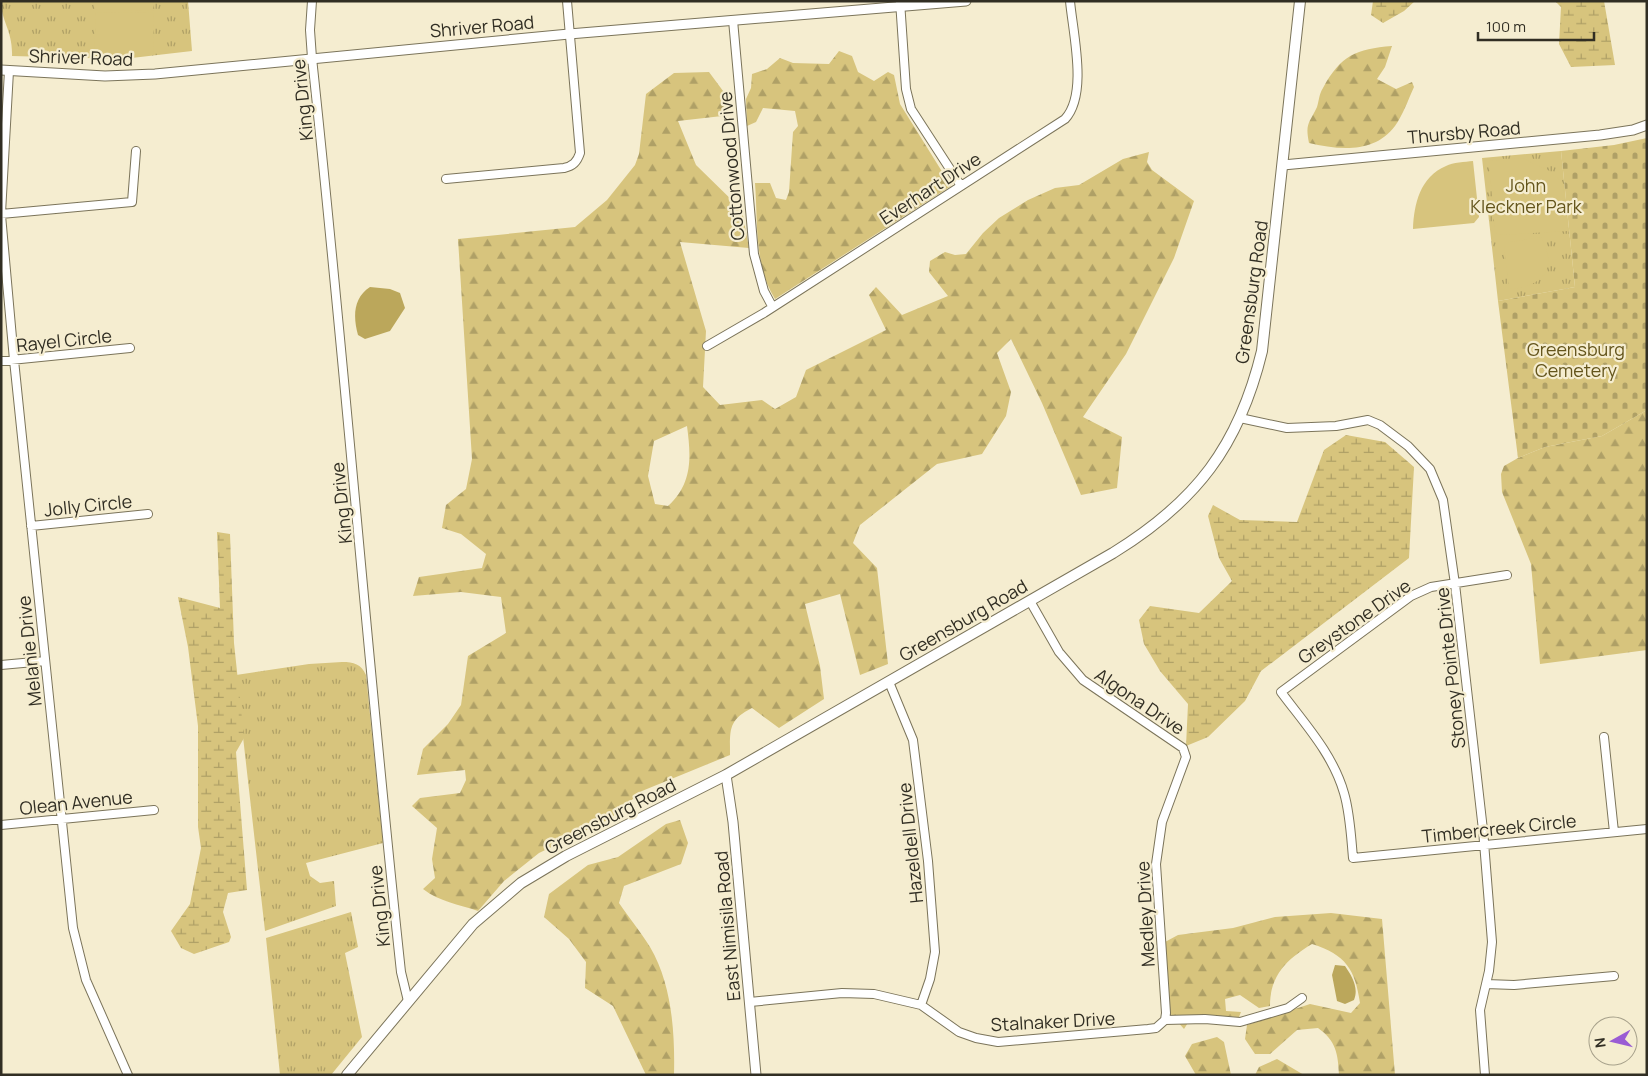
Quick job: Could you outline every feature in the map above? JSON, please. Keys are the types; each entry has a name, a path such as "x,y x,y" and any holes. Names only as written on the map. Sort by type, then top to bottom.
{"main road":[{"name":"Greensburg Road","path":"347,1075 473,924 521,883 566,856 726,776 1136,539 1170,512 1209,471 1225,447 1240,418 1255,380 1262,352 1300,1"}],"street":[{"name":"King Drive","path":"312,1 310,30 312,58 335,277 395,914 402,979 408,1001"},
{"path":"446,179 564,168 574,164 580,153 567,1"},
{"name":"Shriver Road","path":"5,71 132,75 900,4 966,1"},
{"name":"Everhart Drive","path":"707,346 1037,139 1071,113 1078,90 1070,1"},
{"path":"900,4 906,89 911,109 916,120 961,186"},
{"name":"Cottonwood Drive","path":"733,20 754,254 764,291 772,306"},
{"name":"Melanie Drive","path":"5,71 1,214 61,819 78,949 90,988 128,1075"},
{"name":"Thursby Road","path":"1283,165 1600,135 1633,130 1647,125"},
{"path":"1,214 132,202 136,150"},
{"name":"Rayel Circle","path":"1,361 130,348"},
{"name":"Stoney Pointe Drive","path":"1240,418 1287,428 1336,426 1368,420 1380,425 1394,435 1430,469 1443,500 1456,584 1492,942 1480,1010 1485,1075"},
{"name":"Jolly Circle","path":"32,526 148,514"},
{"name":"Greystone Drive","path":"1353,858 1344,793 1337,772 1326,752 1281,692 1411,596 1431,587 1507,575"},
{"name":"Algona Drive","path":"1030,601 1065,661 1082,680 1172,739 1184,750"},
{"path":"1,665 45,661"},
{"name":"Hazeldell Drive","path":"889,682 913,740 928,861 935,946 930,979 921,1005"},
{"path":"1604,737 1614,832"},
{"name":"Medley Drive","path":"1164,1020 1166,1013 1156,864 1162,822 1184,764 1184,750"},
{"name":"East Nimisila Road","path":"726,776 733,822 756,1075"},
{"name":"Olean Avenue","path":"1,824 154,810"},
{"name":"Timbercreek Circle","path":"1353,858 1647,829"},
{"path":"1486,984 1514,985 1614,976"},
{"name":"Stalnaker Drive","path":"750,1002 858,993 882,995 921,1005 959,1032 976,1038 998,1042 1156,1028 1164,1020 1204,1019 1240,1022 1288,1008 1302,998"}],"green space":[{"path":"1,1 188,1 192,51 123,59 12,56 11,40 3,15"},
{"path":"95,1 154,1 153,11 95,9"},
{"path":"1373,1 1415,1 1404,11 1383,23 1371,15"},
{"path":"1555,1 1604,1 1615,65 1571,67 1559,44 1561,7"},
{"path":"96,12 154,13 153,55 94,55"},
{"path":"1392,46 1385,67 1377,79 1396,89 1412,82 1414,87 1395,126 1387,135 1366,146 1344,148 1309,143 1308,124 1317,107 1322,90 1336,68 1343,61 1359,52"},
{"path":"839,51 852,56 858,72 874,81 888,72 894,75 900,104 951,186 775,299 768,286 760,258 755,183 770,183 776,198 786,200 789,192 793,132 798,126 795,111 763,108 756,122 747,126 746,99 751,88 752,74 767,69 780,58 793,63 829,64"},
{"path":"709,72 729,99 731,115 678,121 696,165 742,210 749,248 680,242 706,331 703,387 720,405 762,400 775,409 796,397 806,370 886,330 869,295 876,287 902,315 948,296 929,272 930,261 945,252 955,255 966,254 983,233 999,218 1028,200 1055,188 1079,185 1123,159 1149,152 1147,162 1152,170 1194,201 1174,258 1126,354 1083,417 1122,437 1117,488 1081,495 1042,403 1011,339 997,353 1011,392 1006,416 982,454 937,464 860,525 853,543 877,568 888,664 860,675 840,594 805,604 820,666 824,699 779,728 752,708 744,712 734,722 732,727 730,755 642,791 610,819 539,853 504,881 478,911 443,900 423,889 435,878 432,859 437,828 412,806 420,798 460,793 466,780 465,770 417,775 423,749 448,724 461,705 468,656 506,633 501,597 461,592 413,596 419,577 482,568 486,554 461,534 442,528 446,505 466,489 472,459 458,239 575,227 607,200 635,165 639,154 646,94 674,73","holes":["687,426 689,459 686,479 682,488 668,506 655,504 648,476 654,441"]},
{"name":"Greensburg Cemetery","path":"1647,138 1647,410 1602,436 1545,447 1518,458 1498,301 1575,287 1561,151 1614,145"},
{"name":"John Kleckner Park","path":"1561,151 1575,287 1498,301 1482,158"},
{"path":"1522,158 1548,170 1563,183 1568,231 1499,235 1495,232 1489,161"},
{"path":"1473,161 1479,217 1474,223 1413,229 1417,201 1424,184 1430,177 1449,165"},
{"path":"1541,237 1548,259 1544,275 1530,285 1509,289 1504,247 1510,242"},
{"path":"1647,410 1647,650 1540,664 1531,564 1502,492 1501,474 1504,466 1545,447 1602,436"},
{"path":"1346,435 1385,442 1414,467 1409,558 1261,671 1245,701 1208,737 1186,746 1188,704 1160,671 1144,644 1139,620 1150,606 1199,613 1232,581 1219,558 1208,516 1213,505 1240,520 1297,522 1324,450"},
{"path":"217,532 230,534 234,643 244,738 236,752 247,890 228,893 223,912 231,937 229,942 194,954 181,948 171,931 190,904 201,848 198,827 198,726 188,647 178,597 220,608"},
{"path":"342,662 357,664 366,675 383,843 306,863 310,876 320,883 334,881 336,906 265,931 236,675 309,664"},
{"path":"680,820 688,843 681,864 624,886 619,903 650,947 657,961 668,993 671,1009 674,1075 646,1075 613,1006 585,988 586,962 569,939 544,917 549,894 588,865 618,857 666,824"},
{"path":"351,912 358,947 345,953 362,1037 331,1075 280,1075 266,938"},
{"path":"1331,913 1382,919 1395,1075 1339,1075 1335,1048 1329,1038 1318,1028 1297,1030 1270,1054 1255,1054 1245,1039 1247,1025 1310,1004 1351,1013 1360,1003 1352,972 1347,965 1333,953 1312,944 1295,956 1282,969 1273,985 1270,1006 1259,1008 1240,995 1225,999 1226,1011 1241,1012 1239,1017 1199,1015 1191,1018 1184,1029 1169,1012 1165,942 1178,935 1233,928 1275,917"},
{"path":"1217,1037 1224,1042 1231,1075 1196,1075 1185,1056 1192,1044"},
{"path":"1277,1059 1304,1075 1255,1075 1259,1067"}],"shaded area":[{"path":"370,287 390,289 400,293 405,308 390,331 365,339 358,335 355,315 357,302 364,291"},
{"path":"1335,965 1345,966 1355,987 1354,1000 1345,1004 1337,1001 1332,975"}]}
